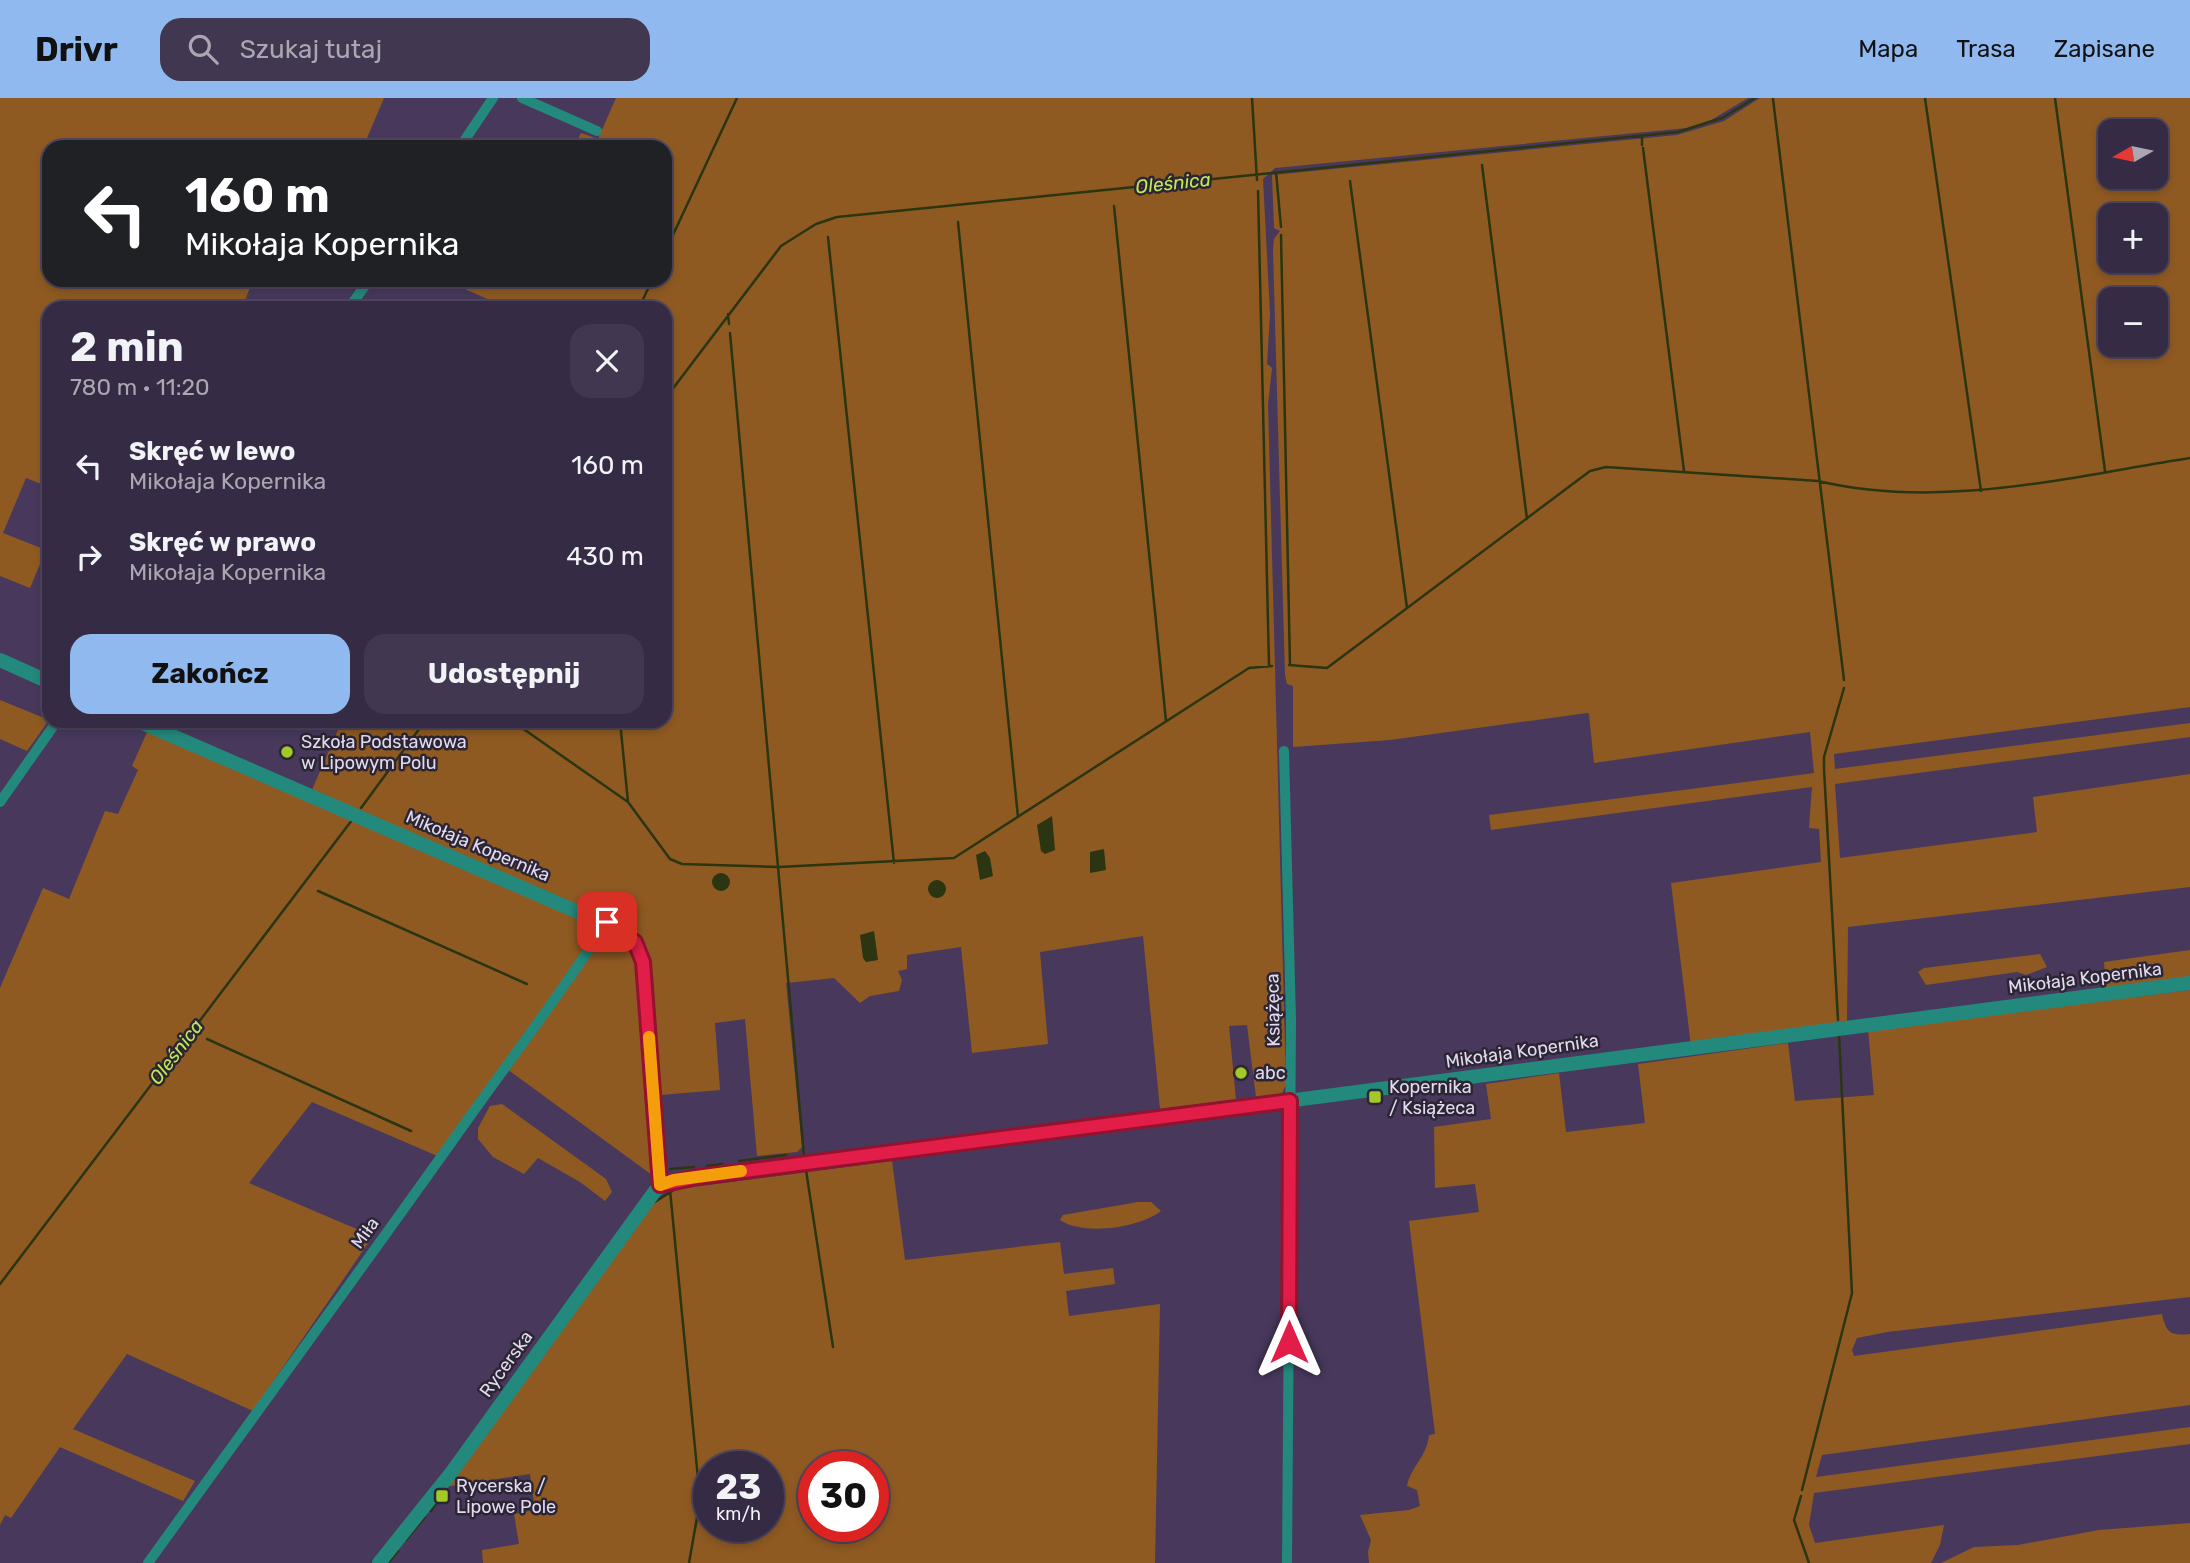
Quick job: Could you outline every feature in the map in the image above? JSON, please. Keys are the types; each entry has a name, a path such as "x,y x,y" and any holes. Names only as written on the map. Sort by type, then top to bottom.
{"street":[{"path":"465,140 493,98"},
{"path":"522,98 597,131"},
{"path":"0,660 42,678"},
{"path":"0,802 52,728"},
{"name":"Mikołaja Kopernika","path":"154,728 607,922 635,942 643,962 660,1185 686,1179 2190,984"},
{"name":"Książęca","path":"1284,751 1291,1020 1287,1563"},
{"name":"Miła","path":"148,1563 539,1025 607,922"},
{"name":"Rycerska","path":"379,1563 467,1451 660,1185"}],"shaded area":[{"path":"0,98 384,98 367,138 371,140 42,140 42,287 250,287 245,301 42,301 42,484 26,478 3,533 42,548 42,560 30,588 0,576"},
{"path":"616,98 1748,98 1711,120 1687,128 1275,168 1263,179 1270,314 1267,364 1272,368 1268,404 1286,1085 1281,1095 1256,1097 1247,1025 1229,1026 1236,1100 1160,1109 1143,936 1040,952 1048,1044 972,1053 961,947 907,955 907,969 898,971 902,980 899,991 870,996 860,1003 834,978 786,983 802,1147 797,1152 757,1156 745,1019 715,1023 720,1090 649,1096 652,1175 507,1069 442,1158 312,1102 249,1183 373,1236 253,1411 127,1354 73,1429 195,1481 183,1501 60,1447 11,1518 5,1515 0,1525 0,988 43,888 69,899 105,811 118,814 138,770 132,766 148,730 308,799 339,728 672,728 672,301 492,301 465,289 672,287 672,140 578,140 581,133 598,139"},
{"path":"1760,98 2190,98 2190,707 1834,754 1835,769 2190,723 2190,737 1835,784 1840,858 2037,832 2033,797 2190,774 2190,887 1848,927 1847,1021 1691,1046 1671,883 1821,862 1819,829 1809,828 1812,787 1491,830 1489,815 1814,773 1810,732 1594,763 1587,713 1390,740 1293,747 1293,686 1287,684 1285,675 1273,250 1274,239 1280,231 1274,228 1272,175 1677,135 1724,121"},
{"path":"0,700 42,717 43,728 27,751 0,739"},
{"path":"1052,816 1055,850 1045,854 1041,851 1037,825"},
{"path":"1104,849 1106,870 1090,873 1090,852"},
{"path":"985,851 990,858 993,876 980,880 976,855"},
{"path":"717,873 725,873 730,882 728,889 717,891 712,886 712,878"},
{"path":"933,880 941,880 946,889 944,896 933,898 928,893 928,885"},
{"path":"874,931 878,960 866,962 860,935"},
{"path":"2190,950 2190,978 2106,989 2104,962"},
{"path":"2040,954 2047,967 2026,975 2017,972 1926,985 1918,972 1924,968"},
{"path":"2190,990 2190,1297 1887,1332 1857,1338 1852,1350 1854,1356 2162,1314 2170,1332 2190,1334 2190,1405 1822,1455 1816,1477 2190,1427 2190,1444 1814,1493 1809,1525 1815,1543 1944,1525 1940,1545 1931,1563 1369,1563 1371,1540 1360,1515 1409,1510 1420,1506 1417,1490 1407,1486 1428,1443 1429,1435 1435,1434 1409,1221 1479,1212 1475,1184 1435,1188 1434,1127 1491,1119 1486,1084 1559,1073 1566,1132 1645,1123 1638,1064 1788,1043 1795,1101 1874,1095 1868,1030"},
{"path":"502,1104 606,1179 612,1192 605,1201 580,1182 538,1158 524,1174 493,1157 478,1139 478,1128 490,1106"},
{"path":"892,1161 905,1260 1060,1242 1064,1274 1113,1268 1115,1284 1066,1291 1069,1316 1160,1304 1155,1563 483,1563 482,1550 519,1544 514,1514 535,1510 530,1474 445,1487 648,1207 678,1189"},
{"path":"1151,1202 1161,1211 1139,1222 1111,1228 1083,1228 1060,1220 1063,1215"},
{"path":"2190,1523 2190,1563 1941,1563 1974,1547 2018,1545 2099,1530"}],"waterway":[{"path":"672,237 737,98"},
{"path":"1252,98 1257,180"},
{"name":"Oleśnica","path":"672,390 781,246 816,224 837,217 1678,132 1722,118 1755,98"},
{"path":"1925,98 1981,491"},
{"path":"2055,98 2105,471"},
{"path":"1773,99 1844,680"},
{"path":"1642,136 1642,145"},
{"path":"1643,148 1684,471"},
{"path":"1482,165 1527,519"},
{"path":"1276,172 1281,227"},
{"path":"1350,181 1407,608"},
{"path":"1258,191 1269,666"},
{"path":"1114,206 1166,721"},
{"path":"958,222 1018,817"},
{"path":"1281,235 1290,665"},
{"path":"828,237 894,863"},
{"path":"642,301 649,287"},
{"name":"Oleśnica","path":"728,314 729,324"},
{"path":"730,333 804,1156"},
{"path":"1289,665 1327,668 1590,471 1606,467 1818,481 1864,489 1911,492 2004,488 2190,458"},
{"path":"522,728 628,802 670,859 682,864 779,867 954,858 1249,668 1272,666"},
{"path":"1838,1020 1824,757 1844,688"},
{"name":"Oleśnica","path":"361,808 420,728"},
{"path":"621,728 628,802"},
{"name":"Oleśnica","path":"0,1284 352,820"},
{"path":"318,891 527,984"},
{"path":"1802,1490 1852,1293 1839,1036"},
{"path":"207,1039 411,1131"},
{"path":"739,1161 786,1155"},
{"path":"707,1166 722,1164"},
{"path":"670,1169 694,1167"},
{"path":"803,1170 806,1170 833,1347"},
{"path":"655,1202 678,1187"},
{"path":"670,1190 699,1489 689,1563"},
{"path":"1801,1496 1794,1520 1809,1563"},
{"path":"431,1511 437,1502"},
{"path":"406,1540 425,1517"},
{"path":"388,1563 398,1551"}],"slow traffic":[{"path":"649,1037 660,1185 674,1180 741,1171"}],"place":[{"name":"Szkoła Podstawowa w Lipowym Polu","path":"287,752"},
{"name":"abc","path":"1241,1073"},
{"name":"Kopernika / Książeca","path":"1375,1097"},
{"name":"Rycerska / Lipowe Pole","path":"442,1496"}],"route":[{"path":"607,922 635,942 643,962 660,1185 674,1180 1290,1101 1289,1342"}]}
